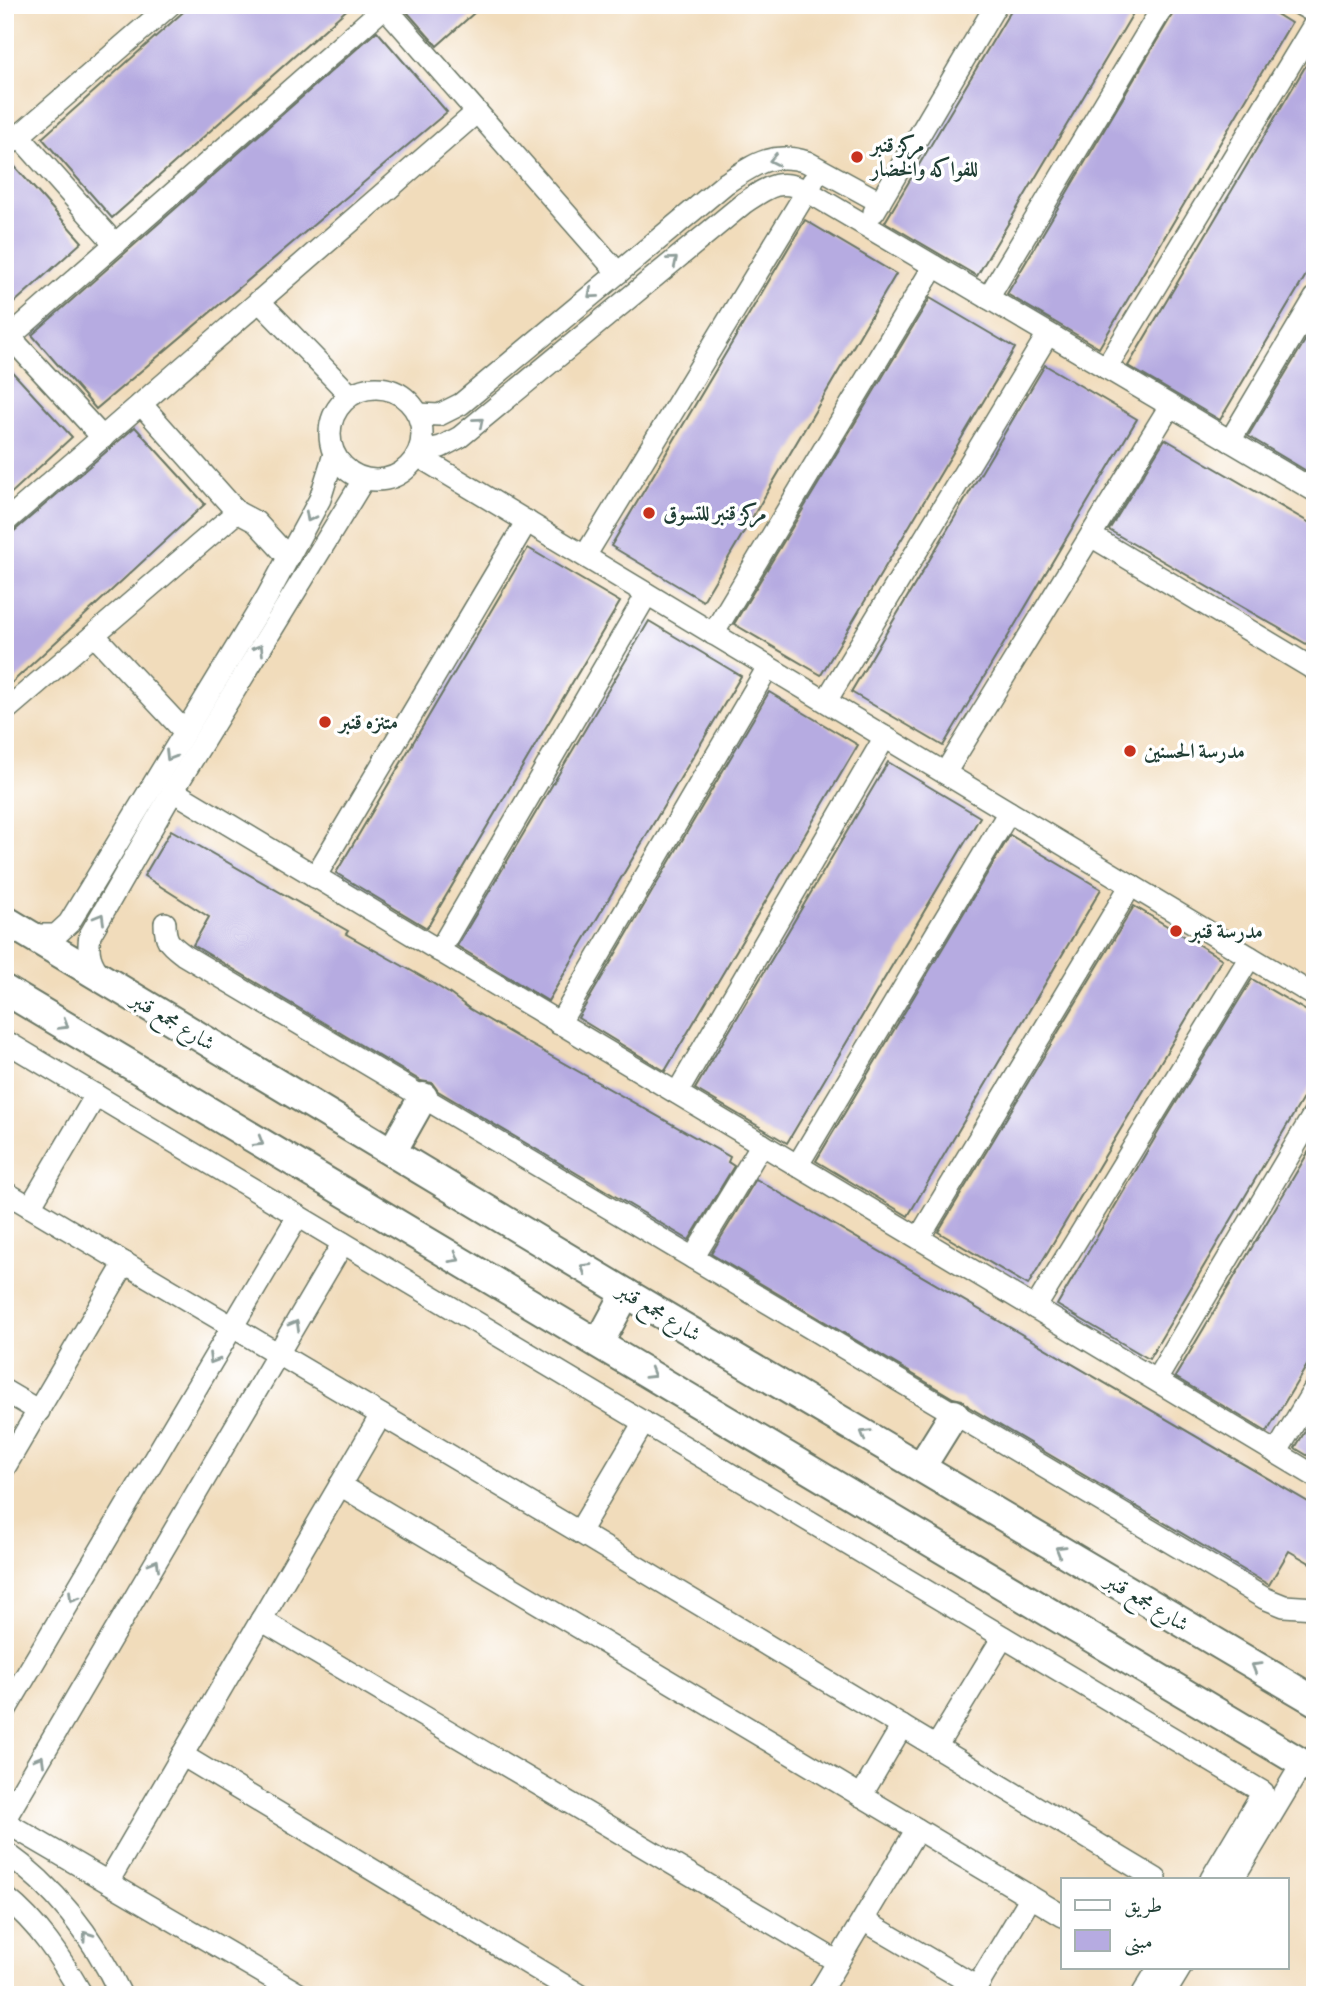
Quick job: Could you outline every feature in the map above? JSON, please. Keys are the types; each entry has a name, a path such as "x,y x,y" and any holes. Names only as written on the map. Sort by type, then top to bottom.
{"main road":[{"name":"شارع مجمع قنبر","path":"14,925 626,1293 1315,1702"},
{"path":"5,990 1309,1767"},
{"path":"392,1152 423,1097"},
{"path":"599,1343 626,1293"},
{"path":"920,1467 954,1414"}],"street":[{"path":"115,244 12,142 170,5"},
{"path":"865,225 996,5"},
{"path":"988,298 1164,5"},
{"path":"1301,5 1315,13"},
{"path":"103,438 7,339 386,6 618,273"},
{"path":"1106,368 1315,23"},
{"path":"5,522 477,112"},
{"path":"418,414 439,415 461,404 726,183 768,159 794,158 820,168 880,202"},
{"path":"585,556 820,168"},
{"path":"726,183 744,203"},
{"path":"418,454 441,447 460,437 744,203 773,185 784,183 807,191 1315,491"},
{"path":"713,634 934,266"},
{"path":"1230,441 1315,298"},
{"path":"259,301 350,395"},
{"path":"826,701 1048,334"},
{"path":"375,387 401,394 411,403 423,426 423,440 418,454 401,474 389,479 364,479 352,473 334,454 330,441 330,428 340,404 362,389 375,387"},
{"path":"141,404 237,512 256,522 288,558"},
{"path":"945,773 1170,406"},
{"path":"102,978 87,951 90,936 173,792 234,671 267,597 320,499 334,454"},
{"path":"418,454 1250,957 1312,988"},
{"path":"14,925 39,934 56,936 69,923 184,731 234,671 364,479"},
{"path":"5,711 237,512"},
{"path":"316,877 527,521"},
{"path":"1091,536 1315,670"},
{"path":"439,951 647,594"},
{"path":"94,635 184,731"},
{"path":"559,1024 768,667"},
{"path":"677,1094 886,737"},
{"path":"173,792 1315,1476"},
{"path":"797,1166 1009,811"},
{"path":"919,1238 1131,885"},
{"path":"165,923 165,937 184,955 954,1414 1264,1598 1284,1606 1315,1608"},
{"path":"1035,1308 1250,957"},
{"path":"5,1041 1263,1792 1212,1878"},
{"path":"30,1207 96,1095"},
{"path":"1156,1380 1315,1112"},
{"path":"693,1258 762,1144"},
{"path":"5,1192 579,1532 1154,1878"},
{"path":"5,1711 298,1216"},
{"path":"301,1995 5,1820 343,1243"},
{"path":"5,1467 125,1263"},
{"path":"1276,1453 1315,1388"},
{"path":"5,1391 38,1411"},
{"path":"108,1882 381,1415"},
{"path":"579,1532 644,1422"},
{"path":"340,1485 1061,1915"},
{"path":"261,1620 838,1962"},
{"path":"936,1747 1003,1637"},
{"path":"862,1797 902,1726"},
{"path":"182,1755 580,1995"},
{"path":"1234,1878 1309,1767"},
{"path":"818,1995 917,1829"},
{"path":"5,1852 27,1867 61,1900 87,1935 121,1995"},
{"path":"5,1897 41,1933 65,1964 82,1995"},
{"path":"863,1920 975,1991 1031,1897"},
{"path":"1164,1995 1180,1968"},
{"path":"1142,1995 1154,1969"}],"building":[{"path":"191,5 352,5 112,218 42,138"},
{"path":"401,5 483,5 437,46"},
{"path":"1014,5 1138,5 977,276 885,222"},
{"path":"1178,5 1262,5 1291,23 1099,348 1007,294"},
{"path":"377,31 447,112 96,409 32,335"},
{"path":"1315,50 1315,260 1220,420 1128,366"},
{"path":"9,160 82,242 5,311 5,161"},
{"path":"805,220 896,274 703,601 611,546"},
{"path":"930,298 1015,348 821,675 734,624"},
{"path":"1315,324 1315,476 1248,436"},
{"path":"5,364 72,437 5,499"},
{"path":"1045,365 1137,419 943,746 851,692"},
{"path":"135,427 205,504 5,689 5,539"},
{"path":"1165,439 1315,526 1315,649 1109,530"},
{"path":"528,548 620,602 427,928 336,873"},
{"path":"649,621 741,676 548,1001 457,946"},
{"path":"769,692 858,745 665,1071 578,1018"},
{"path":"888,762 980,817 787,1143 695,1089"},
{"path":"171,830 348,931 346,934 426,979 519,1038 730,1157 728,1162 734,1166 689,1240 438,1091 432,1083 421,1081 193,945 209,917 144,876"},
{"path":"1010,835 1101,889 908,1216 816,1161"},
{"path":"1134,906 1222,959 1028,1285 938,1232"},
{"path":"1252,979 1315,1016 1315,1078 1149,1359 1057,1305"},
{"path":"1315,1141 1315,1352 1267,1432 1175,1377"},
{"path":"756,1179 1315,1506 1315,1566 1289,1551 1269,1585 969,1407 962,1400 953,1398 711,1254"},
{"path":"1315,1415 1315,1460 1295,1448"}],"place":[{"name":"مركز قنبر للفواكه والخضار","path":"857,157"},
{"name":"مركز قنبر للتسوق","path":"649,513"},
{"name":"متنزه قنبر","path":"325,722"},
{"name":"مدرسة الحسنين","path":"1130,751"},
{"name":"مدرسة قنبر","path":"1176,931"}]}
